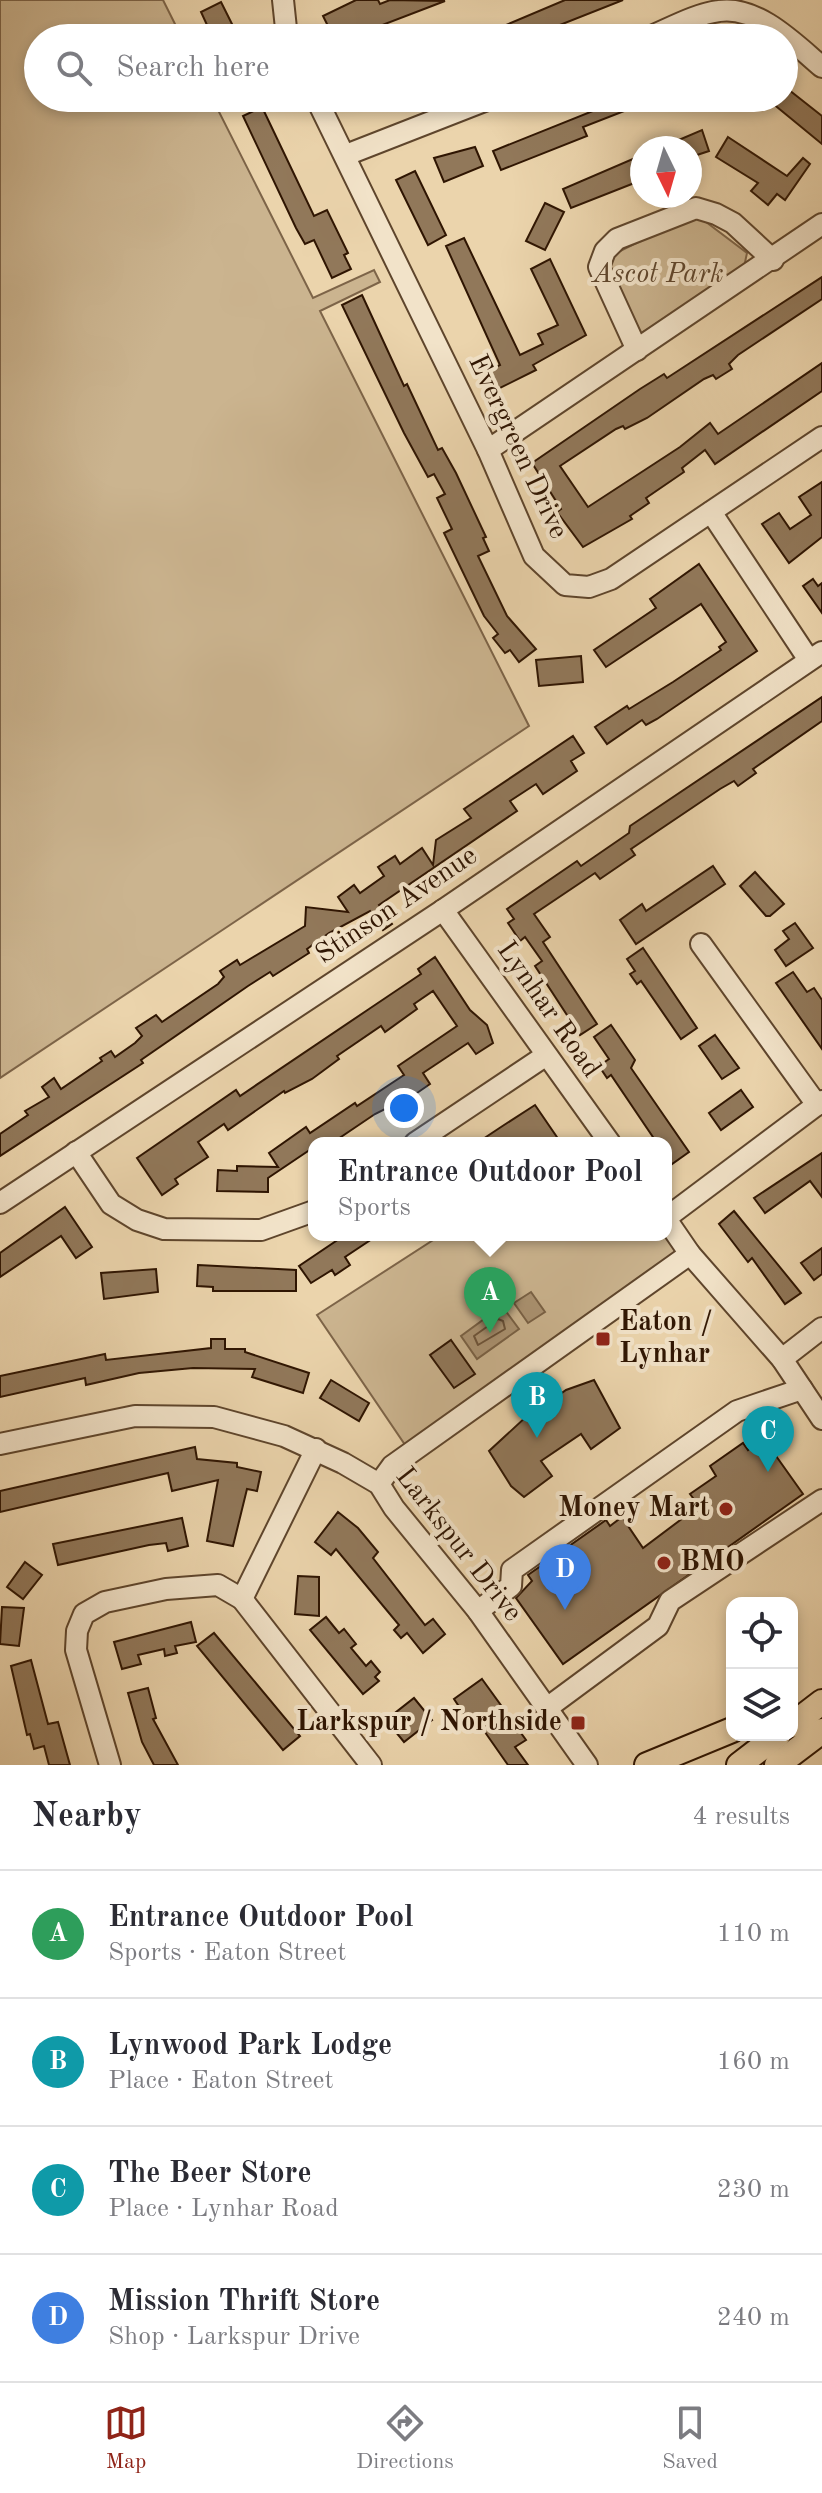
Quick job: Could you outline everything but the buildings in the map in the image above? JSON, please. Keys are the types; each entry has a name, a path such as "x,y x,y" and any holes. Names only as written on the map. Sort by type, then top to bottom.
{"main road":[{"path":"798,1704 822,1694"},
{"path":"798,1720 822,1702"},
{"path":"777,1765 822,1731"},
{"path":"647,1765 726,1732"},
{"path":"739,1765 770,1741"}],"street":[{"path":"283,0 286,24"},
{"path":"684,24 718,11 740,11 765,24"},
{"path":"798,46 822,67"},
{"name":"Evergreen Drive","path":"323,112 488,450 534,556 565,585 589,587 611,579 822,437"},
{"path":"346,155 456,112"},
{"path":"637,350 599,267 605,251 617,239 696,208 733,223 773,260"},
{"path":"488,450 822,224"},
{"path":"711,512 815,656"},
{"name":"Stinson Avenue","path":"0,1203 443,910 815,656"},
{"name":"Lynhar Road","path":"443,910 606,1137"},
{"path":"672,1214 820,1103 701,944"},
{"path":"424,1137 545,1056"},
{"path":"76,1152 111,1204 137,1220 164,1229 261,1230 308,1213"},
{"path":"672,1227 690,1254 782,1359 822,1419"},
{"path":"379,1484 392,1466 690,1254"},
{"path":"782,1359 822,1328"},
{"path":"478,1611 511,1586 512,1570 737,1411 802,1389"},
{"name":"Larkspur Drive","path":"0,1444 135,1416 214,1417 316,1449 379,1484 394,1508 478,1611 587,1765"},
{"path":"242,1599 316,1449"},
{"path":"547,1708 658,1626 670,1601 822,1500"},
{"path":"110,1765 76,1650 77,1631 84,1614 105,1602 166,1589 218,1585 242,1599 371,1765"}],"green space":[{"path":"0,0 163,0 175,24 24,24 24,112 219,112 313,298 374,270 380,282 320,311 529,726 0,1078"},
{"name":"Ascot Park","path":"687,218 702,219 747,253 744,267 640,334 609,271 614,254"},
{"path":"432,1241 671,1241 689,1263 414,1458 317,1315"}],"water":[{"path":"531,1292 545,1312 528,1323 514,1303"},
{"path":"502,1306 519,1329 477,1359 461,1336"}],"place":[{"name":"Entrance Outdoor Pool","path":"490,1333"},
{"name":"Eaton / Lynhar","path":"603,1339"},
{"name":"Lynwood Park Lodge","path":"537,1438"},
{"name":"The Beer Store","path":"768,1472"},
{"name":"Money Mart","path":"726,1509"},
{"name":"BMO","path":"664,1563"},
{"name":"Mission Thrift Store","path":"565,1610"},
{"name":"Larkspur / Northside","path":"578,1723"}]}
